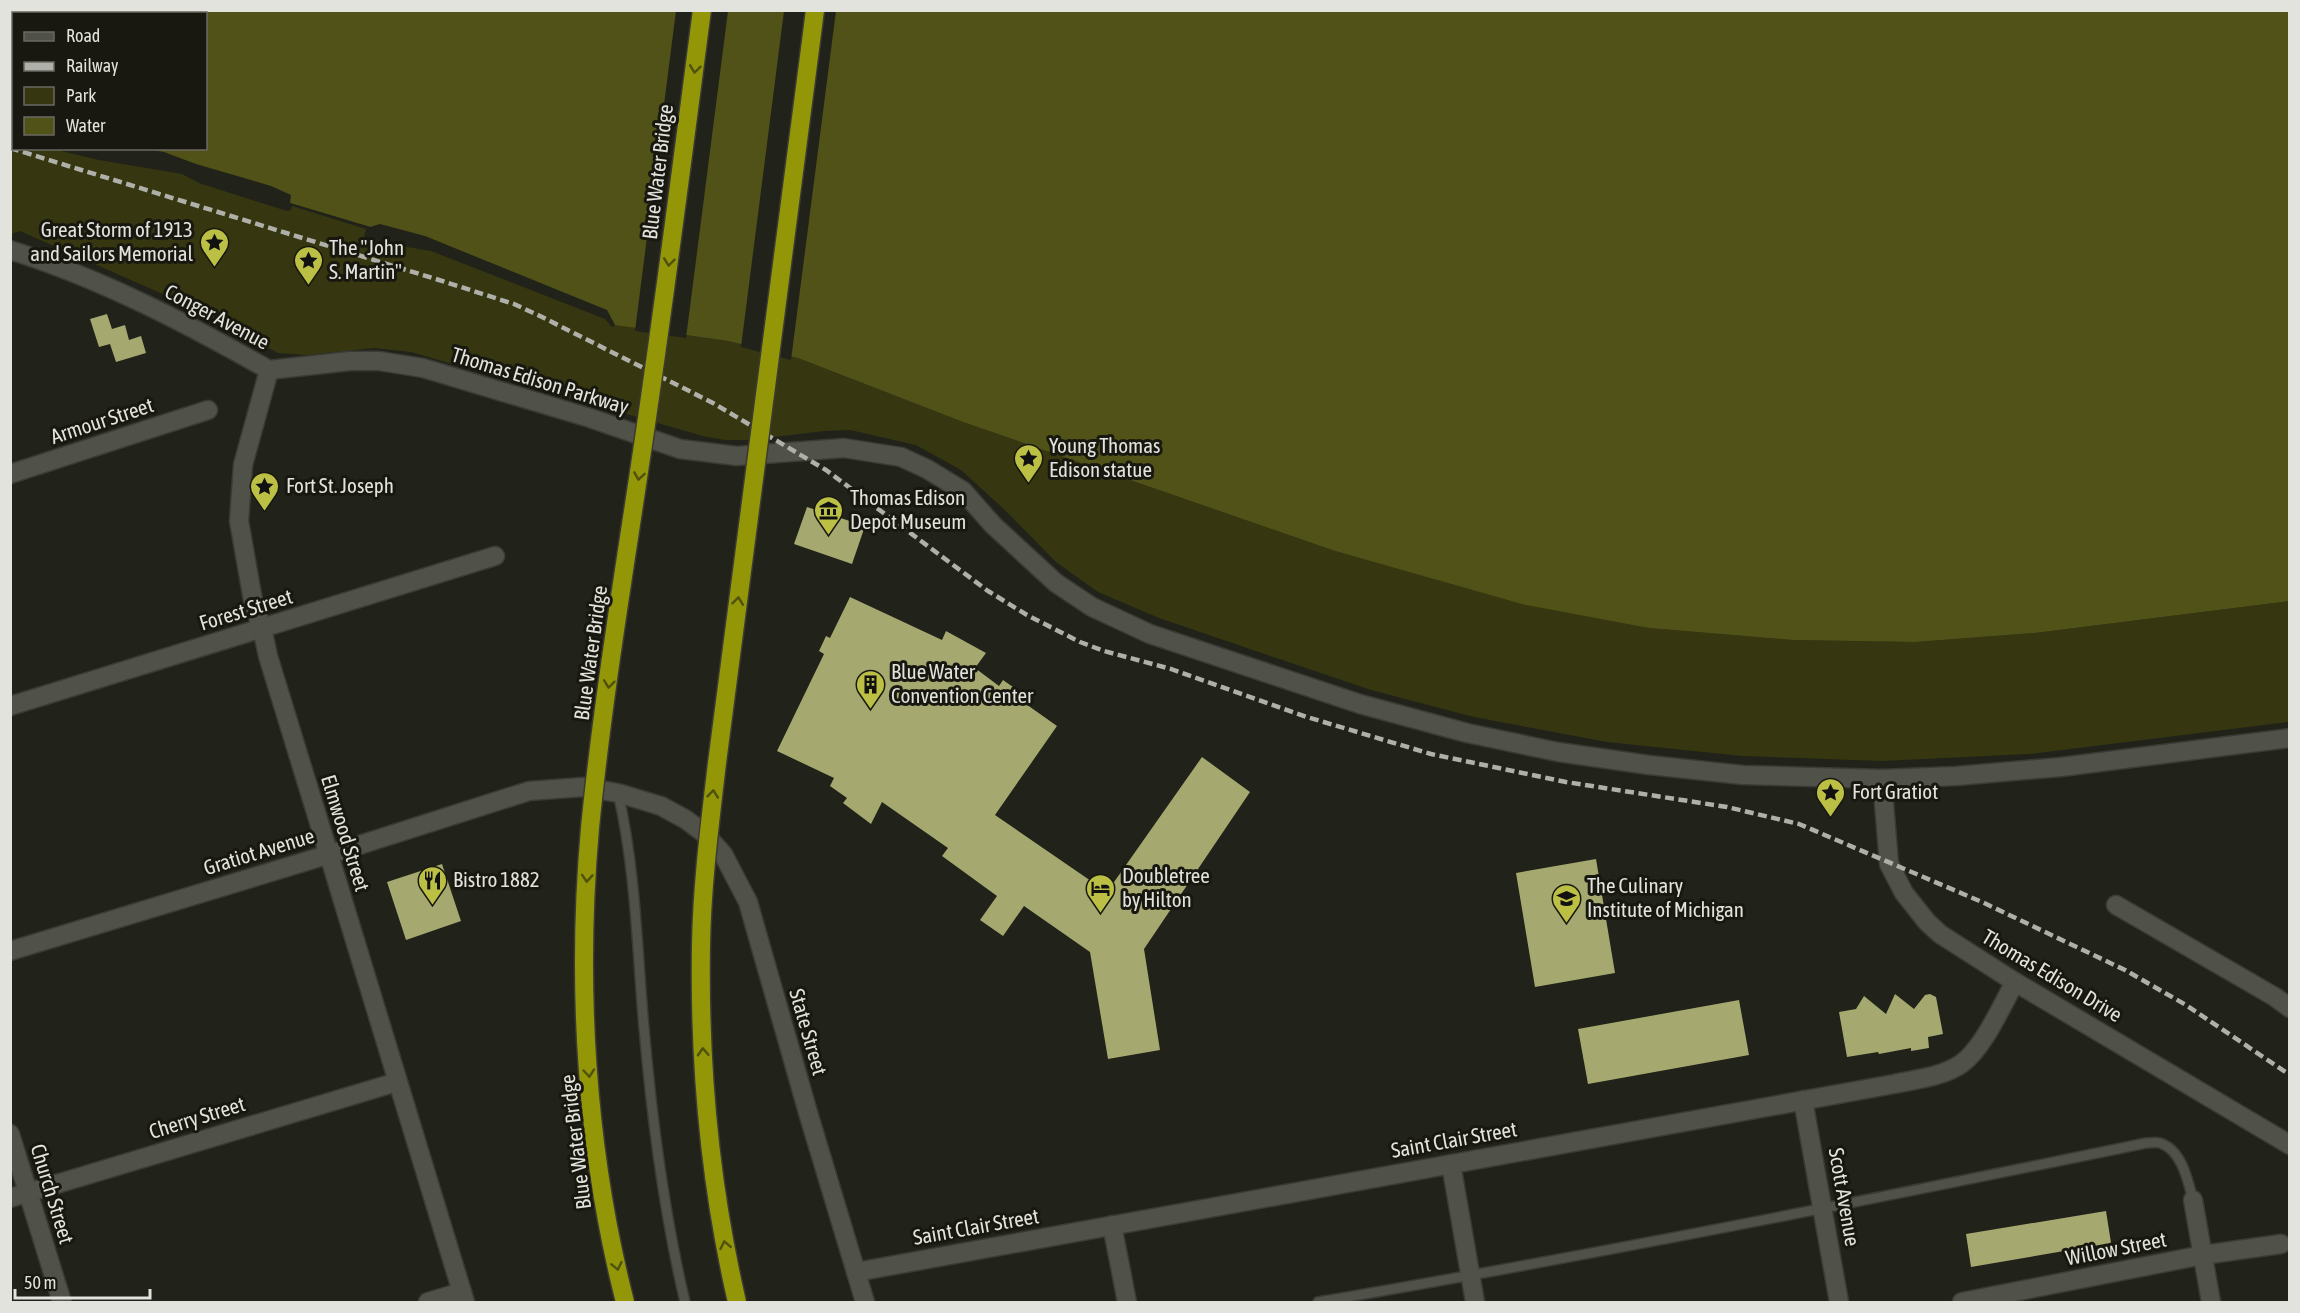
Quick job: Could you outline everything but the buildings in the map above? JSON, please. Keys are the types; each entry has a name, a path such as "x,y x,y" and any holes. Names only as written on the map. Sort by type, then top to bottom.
{"highway":[{"name":"Blue Water Bridge","path":"626,1302 611,1239 594,1126 586,1018 586,894 591,828 616,626 660,334 702,10"},
{"path":"737,1302 720,1221 711,1154 701,1010 701,942 707,849 717,763 815,10"}],"street":[{"name":"Conger Avenue","path":"10,250 112,288 198,330 268,370"},
{"name":"Thomas Edison Parkway","path":"268,370 313,367 350,361 423,368 590,418 680,449 737,456 844,448 902,458 927,469 963,491 1018,549 1056,583 1092,607 1150,634 1360,704 1467,733 1605,759 1743,775 1882,779 1956,776 2061,767 2289,738"},
{"name":"Elmwood Street","path":"268,370 243,465 239,521 254,606 463,1298"},
{"name":"Armour Street","path":"10,474 208,410"},
{"name":"Forest Street","path":"10,706 495,556"},
{"name":"Thomas Edison Drive","path":"1882,779 1889,864 1904,893 1927,922 1940,934 2015,982 2289,1145"},
{"name":"Gratiot Avenue","path":"10,951 329,855 529,791 583,787 661,806"},
{"name":"State Street","path":"661,806 704,833 723,854 748,902 808,1116 865,1302"},
{"path":"2116,905 2275,997 2289,1008"},
{"name":"Saint Clair Street","path":"856,1272 1926,1077 1947,1071 1963,1063 1981,1044 2015,982"},
{"name":"Cherry Street","path":"10,1198 397,1082"},
{"name":"Scott Avenue","path":"1803,1100 1839,1302"},
{"name":"Church Street","path":"10,1134 62,1302"},
{"path":"1451,1164 1475,1302"},
{"path":"2193,1200 2211,1302"},
{"path":"1112,1225 1127,1302"},
{"name":"Willow Street","path":"1962,1302 2203,1255 2281,1244"},
{"path":"428,1302 463,1298"}],"lane":[{"path":"618,794 627,834 633,879 644,1030 658,1147 676,1261 686,1302"},
{"path":"1318,1302 1824,1210 2146,1143 2160,1143 2180,1161 2193,1200"}],"green space":[{"path":"10,134 12,134 12,150 68,150 183,171 432,248 634,328 728,341 798,358 963,422 1332,550 1649,628 1792,640 1915,642 2035,633 2289,601 2289,722 2029,754 1882,761 1742,756 1607,742 1474,717 1371,690 1159,618 1098,592 1056,562 1006,511 961,470 916,445 850,430 725,440 703,436 411,352 374,348 306,355 278,353 201,311 20,231 11,234"}],"water":[{"path":"11,11 2289,11 2289,601 2035,633 1915,642 1792,640 1649,628 1522,604 1332,550 963,422 798,358 728,341 615,325 606,316 370,227 183,171 68,150 207,150 207,12 12,12 11,134"}],"pier":[{"path":"676,11 728,11 686,338 635,331"},
{"path":"784,11 836,11 791,360 741,347"},
{"path":"154,150 164,152 271,186 291,195 290,203 370,227 380,224 425,236 607,310 615,325 612,327 605,319 431,251 366,240 364,237 366,229 292,206 291,210 287,211 199,183 182,174 61,151"}],"railway":[{"path":"16,150 439,280 514,304 540,316 713,403 826,470 988,591 1027,615 1080,642 1104,651 1171,669 1307,717 1431,754 1566,782 1727,807 1799,824 1982,902 2125,970 2186,1005 2290,1075"}],"place":[{"name":"Great Storm of 1913 and Sailors Memorial","path":"214,268"},
{"name":"The \"John S. Martin\"","path":"308,286"},
{"name":"Young Thomas Edison statue","path":"1028,484"},
{"name":"Fort St. Joseph","path":"265,512"},
{"name":"Thomas Edison Depot Museum","path":"829,536"},
{"name":"Blue Water Convention Center","path":"870,710"},
{"name":"Fort Gratiot","path":"1831,818"},
{"name":"Bistro 1882","path":"432,906"},
{"name":"Doubletree by Hilton","path":"1101,914"},
{"name":"The Culinary Institute of Michigan","path":"1566,924"}]}
